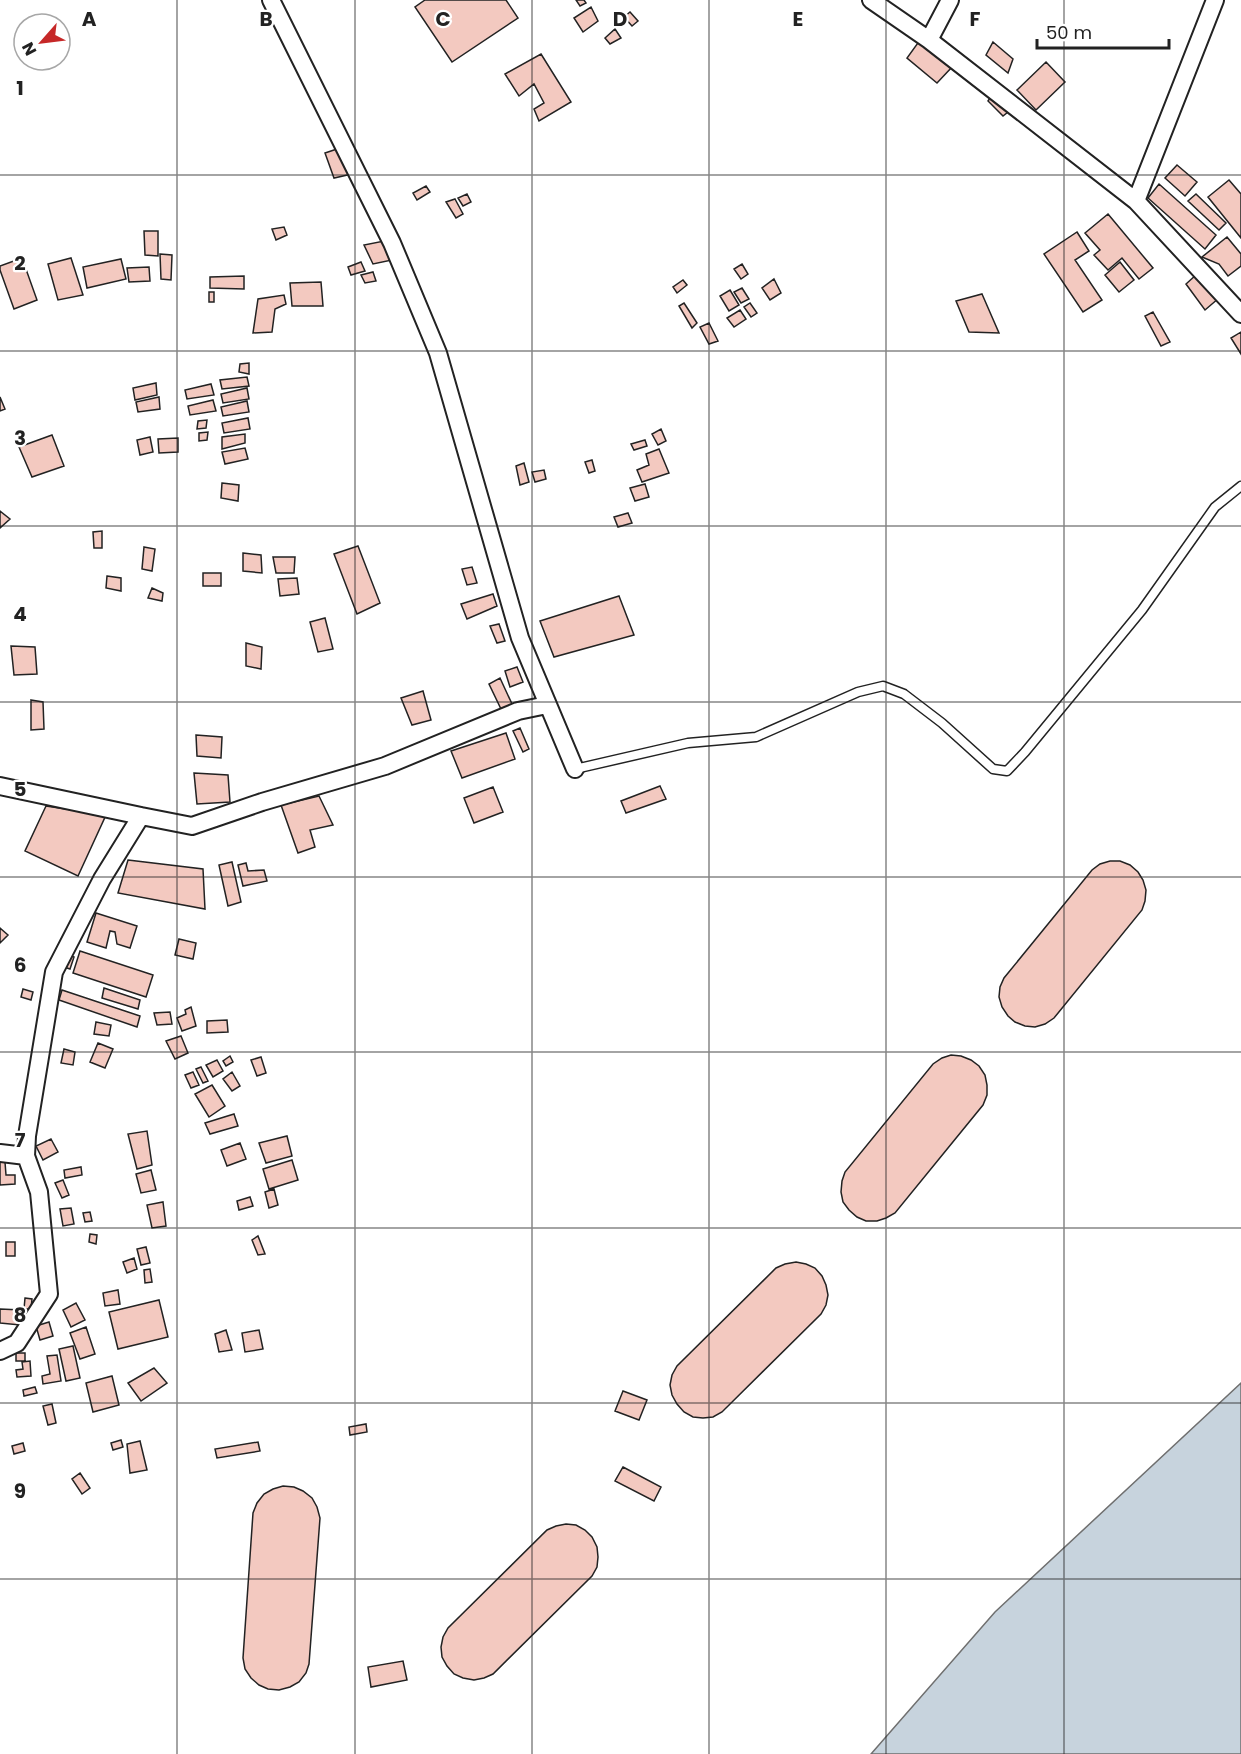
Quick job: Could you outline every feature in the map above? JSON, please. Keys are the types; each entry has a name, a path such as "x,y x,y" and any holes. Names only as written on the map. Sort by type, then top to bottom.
{"street":[{"path":"271,0 392,243 438,352 520,639 575,769"},
{"path":"871,0 929,40 1136,201 1241,314"},
{"path":"929,40 950,0"},
{"path":"1136,201 1215,0"},
{"path":"0,786 192,826 262,802 385,766 518,711 547,705"},
{"path":"0,1351 17,1343 49,1294 39,1192 26,1156 27,1136 54,972 102,879 141,816"},
{"path":"0,1153 26,1156"}],"lane":[{"path":"575,769 688,743 756,738 858,692 883,686 904,694 942,723 993,769 1007,771 1142,610 1215,507 1241,486"}],"shaded area":[{"path":"1241,1383 1241,1754 871,1754 995,1612"}],"building":[{"path":"425,0 506,0 518,18 452,62 415,7"},
{"path":"576,0 584,0 586,3 580,6"},
{"path":"591,7 598,21 583,32 574,18"},
{"path":"630,12 638,21 632,26 624,17"},
{"path":"615,29 621,38 610,44 605,38"},
{"path":"920,40 952,67 937,83 907,58"},
{"path":"993,42 1013,59 1008,73 986,55"},
{"path":"541,54 571,102 539,121 534,109 544,103 534,84 519,96 505,74"},
{"path":"1046,62 1065,82 1036,110 1017,90"},
{"path":"994,92 1013,108 1003,116 988,101"},
{"path":"340,148 352,174 334,178 325,153"},
{"path":"1177,165 1197,182 1185,196 1165,178"},
{"path":"1229,180 1241,194 1241,238 1208,197"},
{"path":"1159,184 1216,235 1205,249 1148,198"},
{"path":"426,186 430,192 417,200 413,193"},
{"path":"467,194 471,202 463,206 458,198"},
{"path":"1196,194 1226,223 1219,230 1188,201"},
{"path":"455,199 463,214 456,218 446,202"},
{"path":"1108,214 1153,268 1139,279 1122,258 1108,270 1094,255 1100,250 1085,233"},
{"path":"284,227 287,235 276,240 272,229"},
{"path":"144,231 158,231 158,256 145,255"},
{"path":"1077,232 1089,251 1075,260 1102,300 1083,312 1044,254"},
{"path":"1227,237 1241,254 1241,266 1228,276 1219,264 1202,257"},
{"path":"384,241 392,260 373,264 364,245"},
{"path":"160,254 172,255 171,280 161,279"},
{"path":"22,258 37,300 14,309 0,266"},
{"path":"71,258 83,295 58,300 48,264"},
{"path":"121,259 126,279 87,288 83,267"},
{"path":"361,262 365,271 351,275 348,267"},
{"path":"1120,262 1134,280 1119,292 1105,275"},
{"path":"742,264 748,274 741,279 734,269"},
{"path":"149,267 150,281 129,282 127,268"},
{"path":"373,272 376,281 365,283 361,275"},
{"path":"1197,274 1219,298 1205,310 1186,284"},
{"path":"244,276 244,289 210,288 210,277"},
{"path":"774,279 781,293 770,300 762,288"},
{"path":"683,280 687,285 677,293 673,287"},
{"path":"321,282 323,306 292,306 290,283"},
{"path":"742,288 749,299 741,303 734,292"},
{"path":"730,290 739,305 729,311 720,296"},
{"path":"209,292 214,292 214,302 209,302"},
{"path":"982,294 999,333 969,332 956,301"},
{"path":"284,295 286,304 275,309 272,332 253,333 258,299"},
{"path":"684,303 697,323 692,328 679,306"},
{"path":"750,303 757,313 751,317 744,307"},
{"path":"740,310 746,319 734,327 727,318"},
{"path":"1153,312 1170,342 1161,346 1145,316"},
{"path":"709,323 718,341 709,344 700,327"},
{"path":"1241,332 1241,354 1231,338"},
{"path":"249,363 249,374 239,372 240,364"},
{"path":"247,377 249,386 222,389 220,380"},
{"path":"156,383 157,395 135,400 133,388"},
{"path":"211,384 214,395 187,399 185,390"},
{"path":"247,388 249,399 223,403 221,394"},
{"path":"0,397 5,409 0,411"},
{"path":"159,397 160,409 138,412 136,402"},
{"path":"213,400 216,411 190,415 188,406"},
{"path":"247,401 249,412 223,416 221,407"},
{"path":"248,418 250,429 224,433 222,423"},
{"path":"207,420 206,428 197,429 198,421"},
{"path":"661,429 666,441 658,445 652,434"},
{"path":"208,432 207,440 199,441 199,433"},
{"path":"245,434 245,443 222,449 222,437"},
{"path":"52,435 64,466 32,477 19,447"},
{"path":"150,437 153,452 140,455 137,440"},
{"path":"178,438 178,452 159,453 158,439"},
{"path":"645,440 647,446 634,450 631,444"},
{"path":"245,448 248,459 225,464 222,452"},
{"path":"659,449 669,473 642,482 637,470 649,465 646,454"},
{"path":"592,460 595,471 589,473 585,462"},
{"path":"524,463 529,482 520,485 516,466"},
{"path":"544,470 546,479 535,482 532,472"},
{"path":"222,483 239,485 238,501 221,498"},
{"path":"645,484 649,497 635,501 630,488"},
{"path":"0,511 10,519 0,528"},
{"path":"628,513 632,523 618,527 614,517"},
{"path":"102,531 102,548 94,548 93,532"},
{"path":"358,546 380,603 357,614 334,554"},
{"path":"144,547 155,549 152,571 142,569"},
{"path":"243,553 261,555 262,573 243,571"},
{"path":"273,557 295,557 294,573 276,573"},
{"path":"472,567 477,583 467,585 462,569"},
{"path":"203,573 221,573 221,586 203,586"},
{"path":"107,576 121,578 121,591 106,588"},
{"path":"297,578 299,594 280,596 278,579"},
{"path":"152,588 163,593 162,601 148,598"},
{"path":"493,594 497,606 467,619 461,604"},
{"path":"619,596 634,635 554,657 540,621"},
{"path":"325,618 333,649 318,652 310,622"},
{"path":"499,624 505,641 497,643 490,626"},
{"path":"246,643 262,647 261,669 246,666"},
{"path":"11,646 35,647 37,674 14,675"},
{"path":"517,667 523,682 510,687 505,671"},
{"path":"500,678 512,704 501,709 489,684"},
{"path":"423,691 431,720 412,725 401,698"},
{"path":"31,700 43,702 44,729 31,730"},
{"path":"520,728 529,749 523,752 513,731"},
{"path":"506,733 515,759 462,778 451,751"},
{"path":"196,735 222,737 221,758 197,756"},
{"path":"194,773 228,775 230,802 197,804"},
{"path":"660,786 666,799 626,813 621,801"},
{"path":"493,787 503,812 474,823 464,798"},
{"path":"319,796 333,825 310,830 315,847 298,853 281,805"},
{"path":"46,806 106,815 78,876 25,851"},
{"path":"128,860 203,869 205,909 118,893"},
{"path":"1110,861 1120,861 1130,865 1138,872 1146,890 1142,910 1054,1018 1035,1027 1015,1022 1002,1007 999,997 1004,978 1092,870"},
{"path":"232,862 241,902 228,906 219,865"},
{"path":"246,863 248,871 264,870 267,881 243,886 238,865"},
{"path":"96,913 137,926 130,948 117,944 115,932 110,931 106,948 87,942"},
{"path":"0,928 8,935 0,943"},
{"path":"179,939 196,943 193,959 175,955"},
{"path":"80,951 153,975 146,997 73,973"},
{"path":"68,955 74,957 70,969 64,967"},
{"path":"104,988 140,1000 138,1009 102,998"},
{"path":"23,989 33,992 31,1000 21,997"},
{"path":"62,990 140,1016 137,1027 59,1000"},
{"path":"191,1007 196,1026 182,1031 177,1018 186,1014 185,1010"},
{"path":"170,1012 172,1024 157,1025 154,1013"},
{"path":"227,1020 228,1032 207,1033 207,1021"},
{"path":"96,1022 111,1025 109,1036 94,1034"},
{"path":"181,1036 188,1053 175,1059 166,1041"},
{"path":"98,1043 113,1049 105,1068 90,1062"},
{"path":"64,1049 75,1052 73,1065 61,1063"},
{"path":"951,1055 971,1060 985,1075 987,1095 983,1105 895,1213 877,1221 866,1221 857,1217 843,1202 841,1192 845,1172 933,1064"},
{"path":"230,1056 233,1062 226,1066 223,1061"},
{"path":"261,1057 266,1073 257,1076 251,1060"},
{"path":"217,1060 223,1071 213,1077 206,1065"},
{"path":"201,1067 208,1081 203,1083 196,1069"},
{"path":"193,1072 199,1085 191,1088 185,1075"},
{"path":"232,1072 240,1086 232,1091 223,1079"},
{"path":"212,1085 225,1106 209,1117 195,1094"},
{"path":"234,1114 238,1126 210,1134 205,1123"},
{"path":"147,1131 152,1165 137,1169 128,1134"},
{"path":"287,1136 292,1156 266,1163 259,1143"},
{"path":"51,1139 58,1152 43,1160 36,1146"},
{"path":"240,1143 246,1159 227,1166 221,1150"},
{"path":"292,1160 298,1180 269,1189 263,1169"},
{"path":"0,1162 5,1162 6,1175 15,1175 15,1184 0,1185"},
{"path":"81,1167 82,1175 65,1178 64,1170"},
{"path":"151,1170 156,1190 141,1193 136,1174"},
{"path":"63,1180 69,1195 62,1198 55,1183"},
{"path":"274,1189 278,1205 269,1208 265,1192"},
{"path":"250,1197 253,1206 239,1210 237,1201"},
{"path":"163,1202 166,1226 152,1228 147,1205"},
{"path":"71,1208 74,1224 63,1226 60,1209"},
{"path":"90,1212 92,1221 85,1222 83,1213"},
{"path":"90,1234 97,1235 96,1244 89,1242"},
{"path":"258,1236 265,1254 258,1255 252,1240"},
{"path":"6,1242 15,1242 15,1256 6,1256"},
{"path":"146,1247 150,1263 141,1265 137,1249"},
{"path":"134,1258 137,1269 127,1273 123,1262"},
{"path":"796,1262 815,1268 822,1276 828,1295 821,1314 722,1412 713,1417 703,1418 693,1417 684,1412 672,1395 670,1385 677,1366 776,1268"},
{"path":"150,1269 152,1282 145,1283 144,1270"},
{"path":"118,1290 120,1304 105,1306 103,1293"},
{"path":"25,1298 32,1299 31,1309 24,1309"},
{"path":"159,1300 168,1337 118,1349 109,1312"},
{"path":"76,1303 85,1320 71,1327 63,1310"},
{"path":"0,1309 21,1310 20,1325 0,1323"},
{"path":"49,1322 53,1336 40,1340 36,1326"},
{"path":"86,1327 95,1354 80,1359 70,1333"},
{"path":"226,1330 232,1350 219,1352 215,1334"},
{"path":"259,1330 263,1349 245,1352 242,1333"},
{"path":"73,1346 80,1378 66,1381 59,1349"},
{"path":"16,1353 25,1353 25,1361 16,1361"},
{"path":"57,1355 61,1381 43,1384 42,1376 50,1374 47,1356"},
{"path":"30,1361 31,1376 17,1377 16,1370 23,1369 22,1362"},
{"path":"154,1368 167,1383 141,1401 128,1383"},
{"path":"112,1376 119,1405 93,1412 86,1383"},
{"path":"35,1387 37,1393 24,1396 23,1390"},
{"path":"623,1391 647,1400 639,1420 615,1411"},
{"path":"52,1404 56,1423 48,1425 43,1406"},
{"path":"366,1424 367,1432 350,1435 349,1427"},
{"path":"121,1440 123,1447 113,1450 111,1443"},
{"path":"140,1441 147,1470 130,1473 127,1444"},
{"path":"258,1442 260,1451 217,1458 215,1449"},
{"path":"23,1443 25,1451 14,1454 12,1446"},
{"path":"623,1467 661,1487 654,1501 615,1481"},
{"path":"80,1473 90,1488 82,1494 72,1479"},
{"path":"283,1486 294,1487 312,1498 320,1518 309,1664 299,1682 279,1690 268,1689 251,1678 245,1669 243,1658 253,1513 264,1494"},
{"path":"566,1524 576,1525 585,1530 597,1547 597,1567 592,1576 493,1674 474,1680 454,1674 442,1657 443,1637 448,1628 547,1530"},
{"path":"403,1661 407,1680 371,1687 368,1667"}]}
